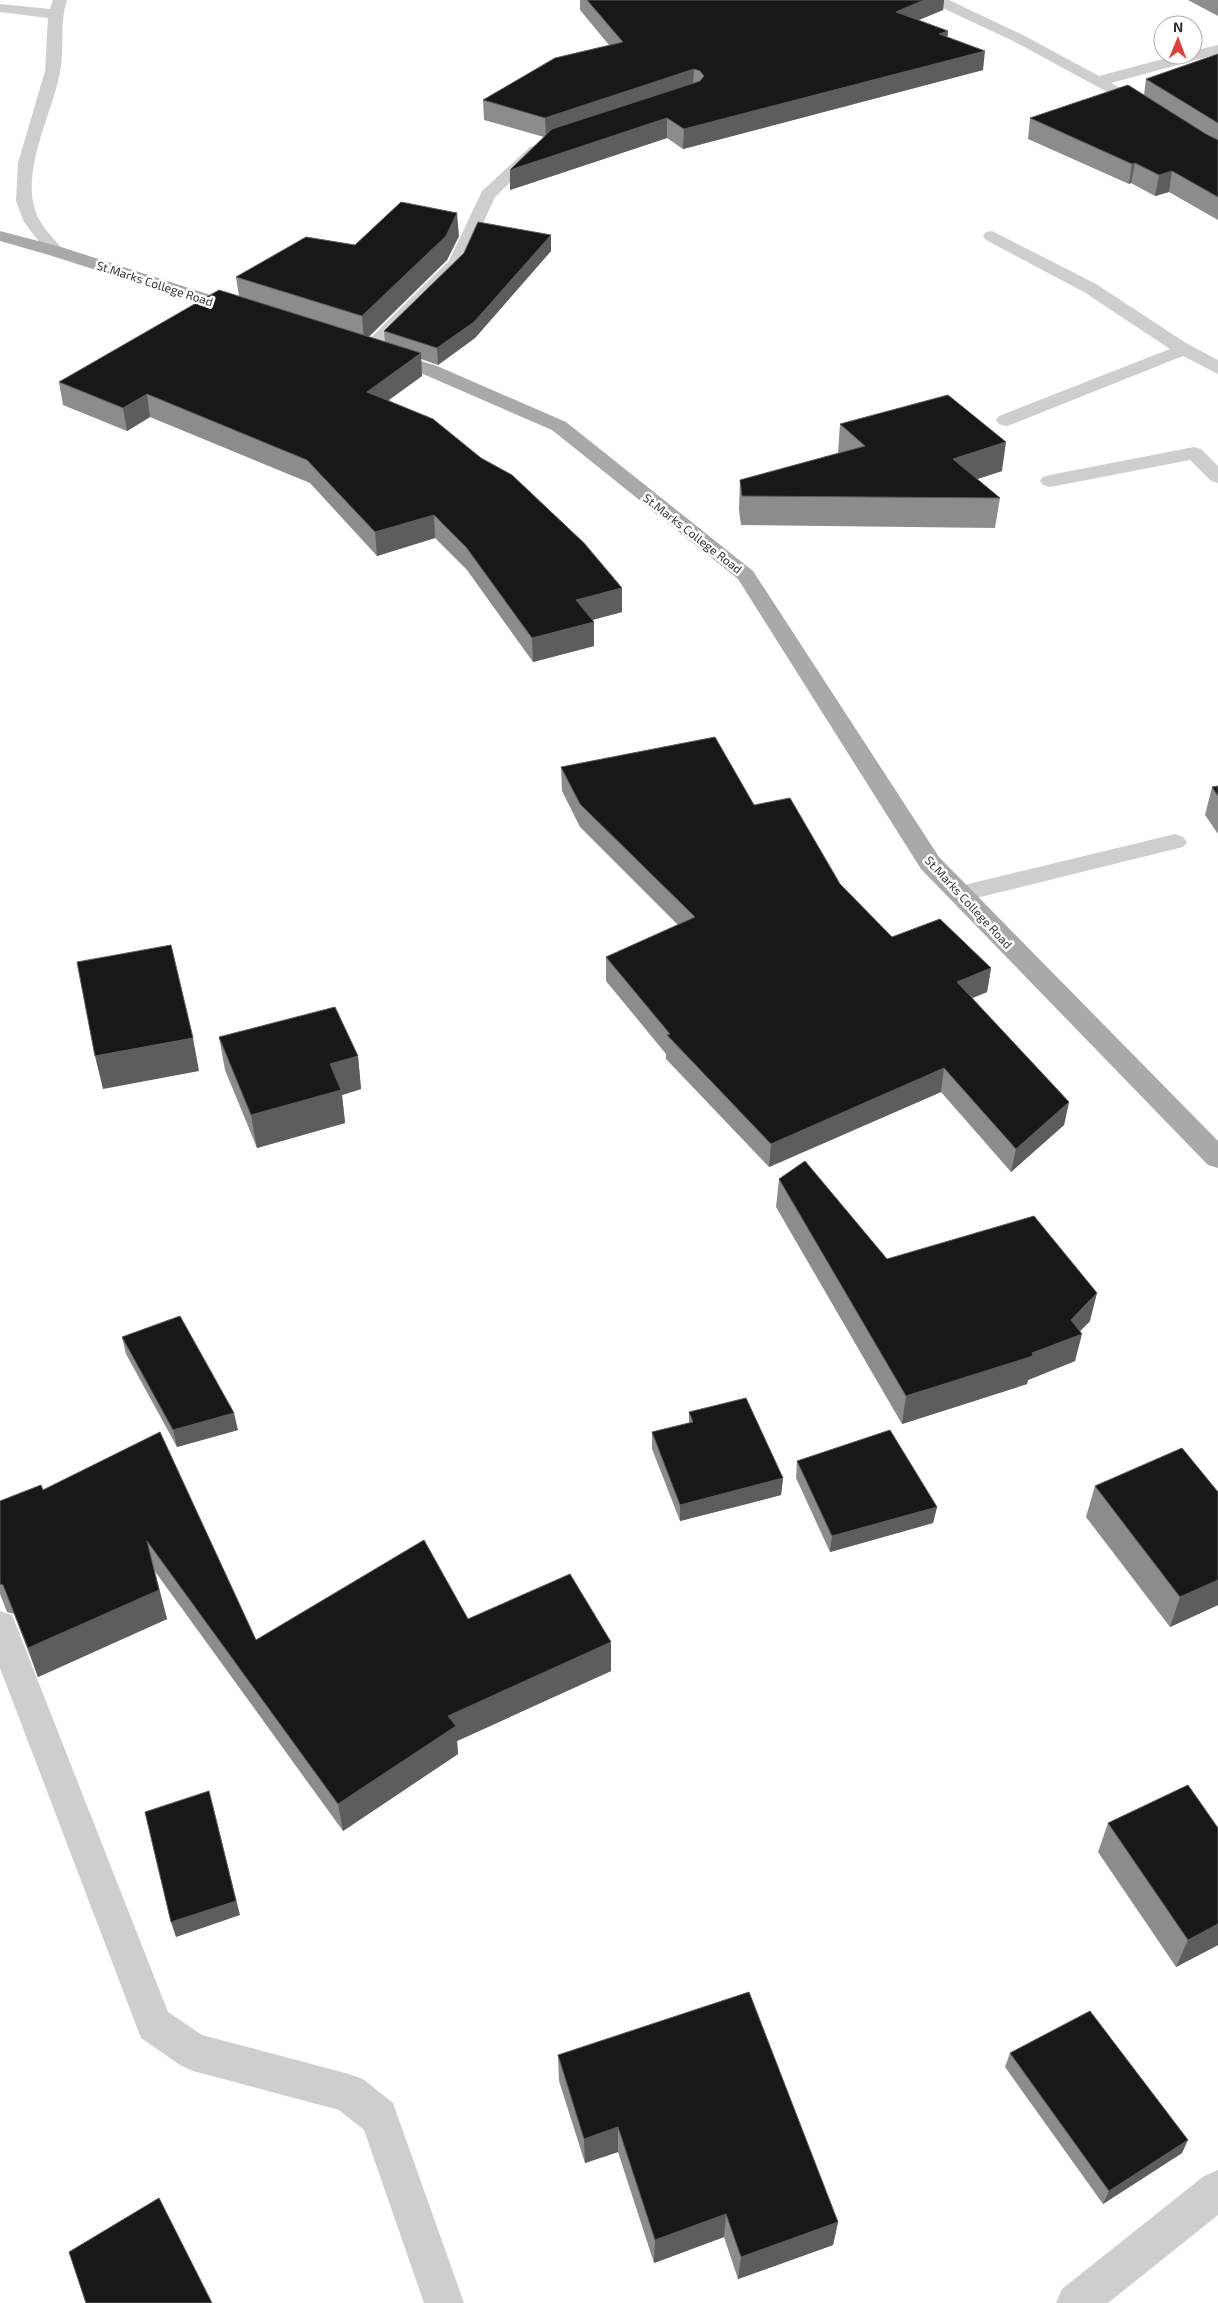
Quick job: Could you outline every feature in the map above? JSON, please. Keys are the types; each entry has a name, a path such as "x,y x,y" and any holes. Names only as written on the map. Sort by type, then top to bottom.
{"main road":[{"name":"St.Marks College Road","path":"0,236 55,251 258,316"},
{"name":"St.Marks College Road","path":"358,348 430,370 559,426 746,574 930,863 1218,1158"}],"street":[{"path":"937,0 1018,38 1099,81 1158,116"},
{"path":"0,8 58,7 53,71 26,163 24,201 32,222 55,251"},
{"path":"1099,81 1218,49"},
{"path":"358,348 457,264 488,195 540,146 550,143"},
{"path":"992,236 1090,288 1185,350 1218,368"},
{"path":"1006,420 1185,350"},
{"path":"1050,481 1194,452 1218,477"},
{"path":"960,894 1175,842"},
{"path":"0,1624 154,2025 193,2052 348,2093 379,2117 444,2303"},
{"path":"1076,2303 1218,2190"}],"building":[{"path":"587,0 924,0 896,12 948,31 939,34 985,51 684,129 667,118 510,170 552,129 700,81 704,76 700,71 694,69 545,118 483,100 555,58 623,42"},
{"path":"1218,54 1218,123 1146,79 1186,65 1203,65 1203,59"},
{"path":"1128,85 1218,140 1218,197 1172,171 1159,175 1030,118"},
{"path":"401,202 457,213 446,236 362,316 236,277 306,237 355,245"},
{"path":"478,222 551,235 474,322 437,348 384,331 464,253"},
{"path":"219,290 421,353 367,392 433,419 481,458 512,475 584,543 622,588 576,600 594,622 532,638 466,547 434,515 375,532 307,460 147,394 123,408 59,382"},
{"path":"948,395 1006,442 953,459 1000,498 742,496 740,480 865,446 840,424"},
{"path":"715,737 754,805 790,798 840,884 892,937 940,919 991,968 957,982 1069,1102 1016,1149 944,1068 771,1144 667,1035 670,1034 606,957 695,917 580,804 561,767"},
{"path":"1218,786 1218,796 1212,787"},
{"path":"171,945 193,1038 95,1056 77,962"},
{"path":"335,1007 358,1056 330,1064 341,1090 251,1115 219,1037"},
{"path":"805,1161 887,1259 1034,1216 1097,1293 1071,1320 1082,1334 1032,1353 1033,1356 906,1396 779,1179"},
{"path":"180,1316 234,1413 173,1430 122,1337"},
{"path":"746,1398 783,1478 680,1505 652,1432 693,1422 689,1412"},
{"path":"890,1430 937,1507 832,1536 797,1461"},
{"path":"160,1432 256,1640 424,1540 468,1619 570,1574 611,1642 448,1716 456,1726 338,1804 147,1541 159,1590 28,1648 3,1585 0,1584 0,1501 41,1485 43,1490"},
{"path":"1182,1448 1218,1492 1218,1580 1180,1597 1095,1486"},
{"path":"1188,1785 1218,1828 1218,1924 1188,1940 1108,1823"},
{"path":"209,1791 236,1901 171,1922 145,1812"},
{"path":"749,1992 838,2222 741,2257 726,2214 655,2240 618,2127 584,2139 558,2055"},
{"path":"1090,2011 1188,2140 1109,2191 1010,2053"},
{"path":"159,2198 212,2303 86,2303 69,2252"}]}
